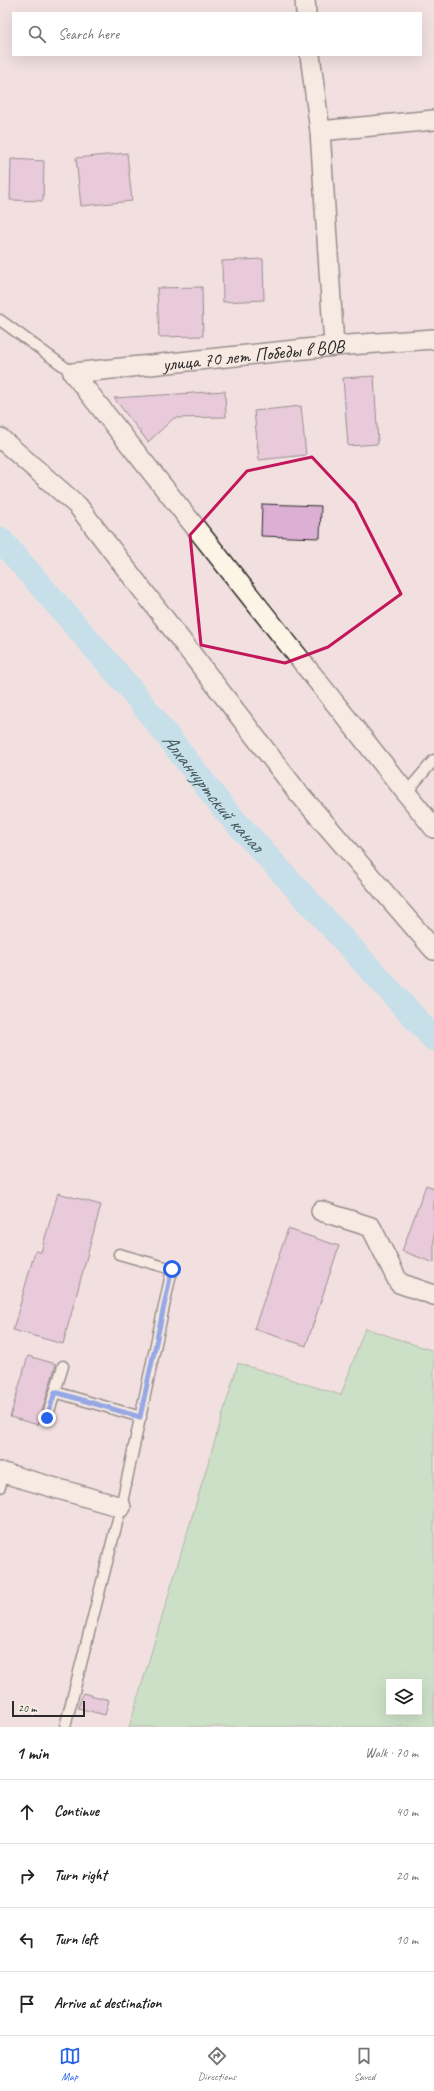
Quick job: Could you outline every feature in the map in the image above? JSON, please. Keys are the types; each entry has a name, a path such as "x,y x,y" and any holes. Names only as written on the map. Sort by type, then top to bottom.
{"street":[{"path":"305,0 306,12"},
{"path":"310,56 320,131 334,346"},
{"path":"320,131 434,120"},
{"name":"улица 70 лет Победы в ВОВ","path":"73,373 334,346 434,339"},
{"path":"73,373 434,828"},
{"path":"0,438 78,506 296,790 434,950"},
{"path":"321,1211 371,1227 399,1283 434,1295"},
{"path":"1,1477 121,1507"}],"lane":[{"path":"0,320 73,373"},
{"path":"406,793 434,760"},
{"path":"65,1727 121,1507 172,1269 119,1254"},
{"path":"47,1418 62,1366"},
{"path":"55,1392 140,1417"}],"highlighted area":[{"path":"312,457 355,503 401,594 328,647 285,663 201,645 190,535 247,471"}],"green space":[{"path":"365,1328 434,1351 434,1727 129,1727 238,1363 341,1395"}],"building":[{"path":"127,153 132,201 81,206 76,158"},
{"path":"11,159 44,161 43,201 10,200"},
{"path":"263,259 264,300 223,302 222,261"},
{"path":"202,287 203,336 159,337 157,288"},
{"path":"374,376 378,444 348,446 343,378"},
{"path":"225,391 226,417 174,418 148,442 114,398"},
{"path":"301,406 306,455 259,460 254,411"},
{"path":"262,504 321,506 320,538 261,536"},
{"path":"426,1185 434,1188 434,1263 402,1251"},
{"path":"58,1193 101,1205 63,1344 13,1330 35,1251 41,1252"},
{"path":"288,1229 339,1246 306,1346 254,1329"},
{"path":"28,1356 56,1364 38,1425 10,1417"},
{"path":"83,1693 109,1700 105,1715 78,1708"}],"waterway":[{"name":"Алханчуртский канал","path":"0,539 129,687 225,810 434,1039"}],"route":[{"path":"47,1418 55,1392 140,1417 172,1269"}]}
